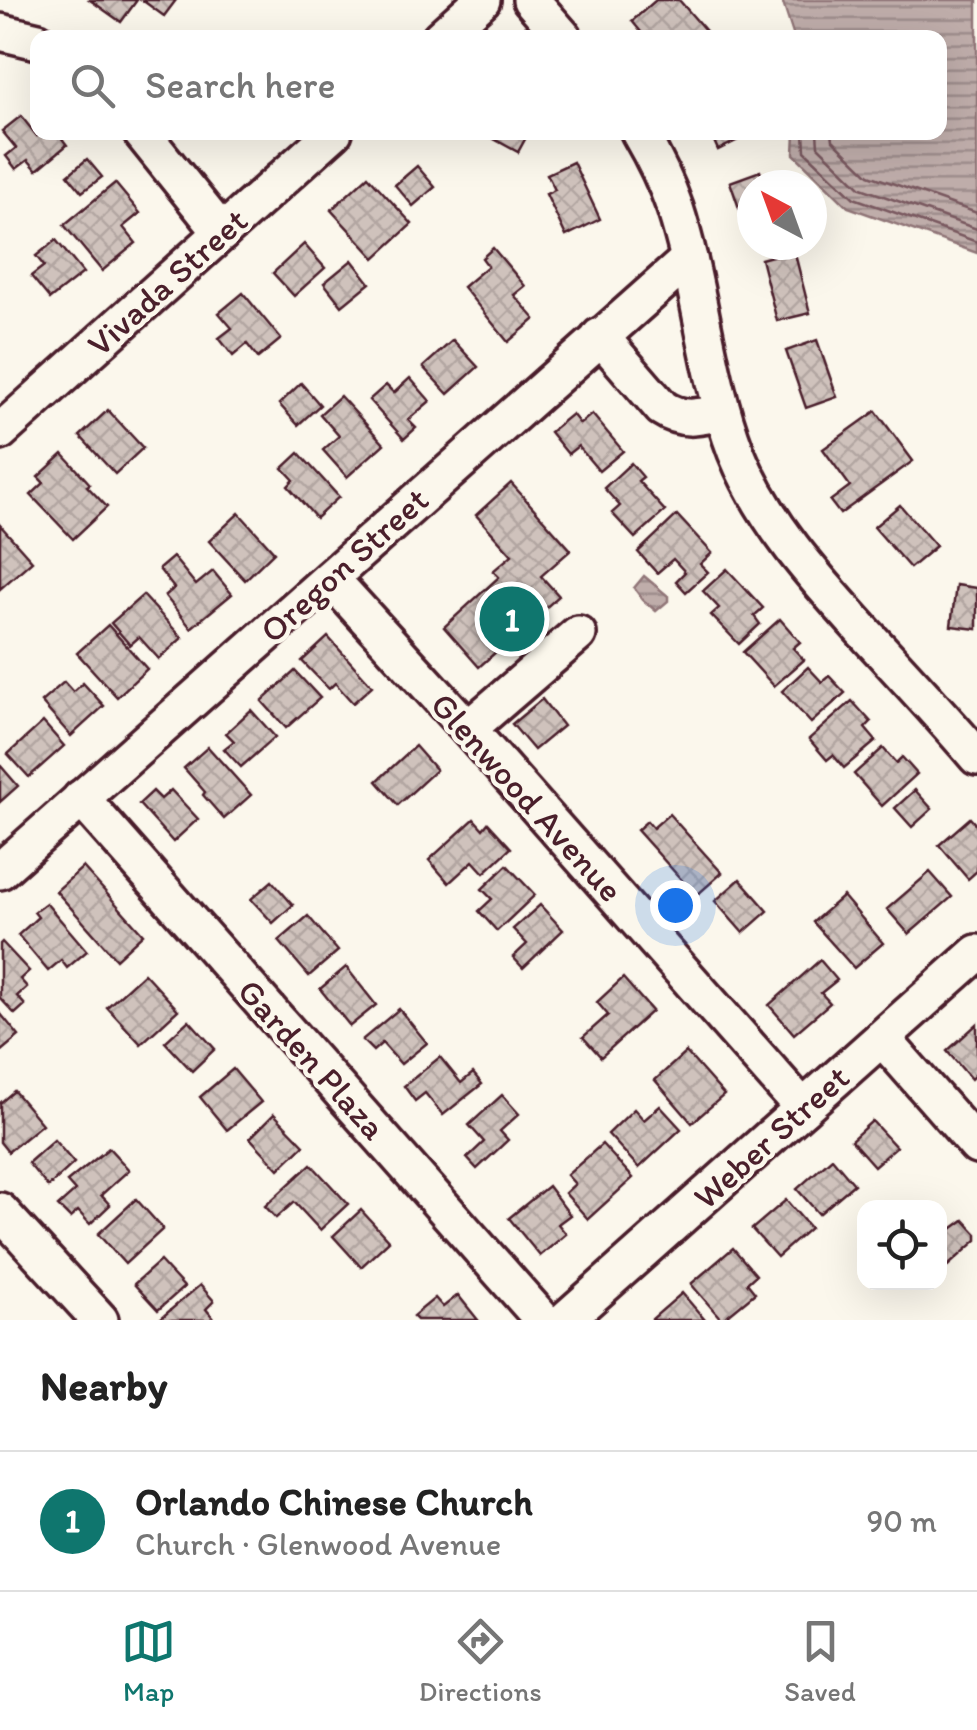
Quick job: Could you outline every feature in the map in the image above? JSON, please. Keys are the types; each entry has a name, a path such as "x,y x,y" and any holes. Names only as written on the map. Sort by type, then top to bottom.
{"street":[{"path":"449,30 482,0"},
{"path":"531,0 557,30"},
{"path":"0,32 30,39"},
{"path":"147,140 222,233"},
{"name":"Vivada Street","path":"0,432 325,140"},
{"path":"643,140 674,206 722,412 738,455 777,527 818,581 973,744"},
{"name":"Oregon Street","path":"0,872 689,259"},
{"path":"600,336 662,408 675,417 694,418 722,412"},
{"name":"Glenwood Avenue","path":"330,578 803,1108"},
{"path":"468,729 578,634"},
{"name":"Garden Plaza","path":"81,798 543,1320"},
{"name":"Weber Street","path":"565,1320 977,953"},
{"path":"882,1038 977,1146"},
{"path":"0,1211 100,1320"}],"water":[{"path":"782,0 977,0 977,253 848,207 827,186 827,170 810,170 794,154 795,140 947,140 947,30 792,30"},
{"path":"644,576 668,596 668,601 656,611 634,588"}],"building":[{"path":"90,0 137,0 121,22"},
{"path":"142,0 176,0 164,16"},
{"path":"656,0 679,0 705,30 639,30 632,21"},
{"path":"21,116 30,127 30,140 63,140 67,145 37,170 28,160 16,169 6,156 16,148 2,131"},
{"path":"496,140 525,140 518,152"},
{"path":"714,140 738,140 718,150"},
{"path":"87,159 102,177 82,192 68,175"},
{"path":"573,162 600,219 566,236 546,194 555,190 547,174"},
{"path":"417,166 435,187 413,206 395,185"},
{"path":"368,176 412,224 375,258 331,210"},
{"path":"737,179 737,202 730,182"},
{"path":"115,183 140,213 123,227 136,243 102,271 64,225"},
{"path":"56,240 83,273 50,299 31,276 44,266 36,256"},
{"path":"304,244 325,268 294,296 273,273"},
{"path":"493,248 525,286 514,295 535,319 508,342 463,287 488,266 482,258"},
{"path":"352,260 370,283 342,306 324,283"},
{"path":"761,260 797,260 810,313 777,321"},
{"path":"243,293 281,339 258,358 247,344 233,356 219,338 232,328 219,313"},
{"path":"453,340 478,367 448,394 423,367"},
{"path":"817,340 837,397 806,408 786,351"},
{"path":"410,378 430,401 408,420 416,428 404,439 369,400 386,385 394,393"},
{"path":"301,383 320,405 298,425 279,404"},
{"path":"340,396 384,444 347,477 323,450 339,436 320,414"},
{"path":"108,410 143,448 115,474 80,436"},
{"path":"876,411 913,461 840,514 830,501 850,486 823,449"},
{"path":"572,414 580,424 592,414 623,451 599,471 578,446 568,454 550,432"},
{"path":"299,453 339,497 316,518 288,486 294,480 283,468"},
{"path":"63,454 107,507 73,539 31,495 44,483 38,477"},
{"path":"631,463 643,477 638,481 665,511 635,538 612,513 620,506 604,488"},
{"path":"511,483 571,550 541,576 559,596 479,667 444,627 499,577 493,571 512,555 476,515"},
{"path":"900,505 936,546 910,568 874,527"},
{"path":"239,513 274,552 245,580 209,541"},
{"path":"677,515 712,553 700,564 708,572 686,592 676,581 685,572 673,559 657,573 638,552"},
{"path":"0,525 32,561 0,589"},
{"path":"173,557 196,585 213,571 232,594 191,628 165,596 174,588 159,569"},
{"path":"727,569 763,608 754,616 760,624 739,644 711,615 719,608 703,591"},
{"path":"956,585 977,588 977,629 951,626"},
{"path":"143,595 182,638 159,659 139,637 130,645 111,623"},
{"path":"780,619 800,642 793,648 804,660 774,686 743,652"},
{"path":"108,625 147,669 117,697 77,653"},
{"path":"328,637 372,686 353,703 335,683 329,689 302,661"},
{"path":"808,667 822,682 829,676 845,693 811,723 782,691"},
{"path":"295,671 320,698 286,728 262,701"},
{"path":"64,682 73,692 83,683 104,706 71,736 41,702"},
{"path":"542,699 563,726 534,750 512,724"},
{"path":"852,701 871,722 865,728 876,741 844,768 833,755 827,760 809,739"},
{"path":"251,710 275,737 241,767 224,749 234,741 226,733"},
{"path":"43,722 64,746 29,777 8,754"},
{"path":"415,746 436,770 398,805 377,781"},
{"path":"208,747 251,795 224,819 184,768"},
{"path":"883,748 896,763 902,757 917,774 882,806 854,774"},
{"path":"0,765 18,786 0,802"},
{"path":"171,790 198,819 173,842 139,804 153,791 161,799"},
{"path":"915,790 932,809 912,827 895,808"},
{"path":"669,814 722,873 696,896 637,830 647,821 653,828"},
{"path":"970,818 977,826 977,871 968,879 939,845"},
{"path":"474,819 483,829 488,823 511,848 484,873 473,861 449,883 429,860"},
{"path":"507,865 535,895 497,931 479,911 492,899 482,889"},
{"path":"83,867 143,934 116,959 56,891"},
{"path":"930,872 952,897 909,934 887,909"},
{"path":"740,879 768,911 743,933 715,901"},
{"path":"272,881 293,905 273,923 251,899"},
{"path":"843,896 883,943 854,968 813,922"},
{"path":"46,903 87,951 67,968 61,960 48,971 18,935 38,917 34,912"},
{"path":"540,905 563,930 523,968 513,957 527,944 513,929"},
{"path":"308,916 338,951 309,976 279,941"},
{"path":"2,942 29,971 20,979 27,987 17,996 25,1005 15,1014 0,998"},
{"path":"820,960 837,980 821,993 830,1003 794,1034 769,1005"},
{"path":"346,967 376,1005 350,1026 320,989"},
{"path":"144,973 178,1010 141,1044 107,1007"},
{"path":"623,978 652,1011 601,1057 583,1037 608,1015 597,1002"},
{"path":"399,1009 427,1043 401,1064 382,1043 373,1051 362,1040"},
{"path":"0,1013 19,1036 0,1052"},
{"path":"189,1020 215,1049 192,1071 165,1042"},
{"path":"977,1024 977,1073 971,1079 947,1051"},
{"path":"686,1052 724,1095 692,1123 655,1080"},
{"path":"440,1057 461,1083 473,1073 482,1084 443,1115 425,1093 415,1101 404,1086"},
{"path":"233,1069 261,1102 227,1130 200,1097"},
{"path":"14,1091 42,1124 8,1152 0,1142 0,1103"},
{"path":"502,1095 519,1114 500,1131 508,1140 477,1169 467,1158 484,1142 469,1125"},
{"path":"660,1106 681,1129 639,1168 608,1134 634,1109 644,1120"},
{"path":"274,1114 304,1145 279,1169 250,1138"},
{"path":"872,1121 896,1147 874,1166 851,1140"},
{"path":"54,1140 74,1163 48,1187 28,1163"},
{"path":"602,1144 633,1178 588,1219 565,1193 575,1184 567,1175"},
{"path":"109,1148 129,1170 101,1195 110,1205 90,1224 78,1211 70,1218 58,1206 75,1191 67,1182"},
{"path":"832,1158 854,1184 819,1214 797,1189"},
{"path":"311,1164 348,1204 320,1230 294,1202 276,1218 265,1206"},
{"path":"548,1186 570,1215 558,1224 566,1234 540,1256 509,1218"},
{"path":"136,1199 163,1229 125,1264 98,1234"},
{"path":"786,1200 810,1228 777,1257 752,1229"},
{"path":"361,1210 389,1241 361,1267 333,1236"},
{"path":"964,1220 977,1234 977,1240 947,1267 947,1232"},
{"path":"733,1248 756,1275 747,1283 755,1293 722,1320 691,1284"},
{"path":"160,1261 184,1287 158,1310 134,1284"},
{"path":"200,1285 214,1301 206,1309 215,1320 161,1318"},
{"path":"682,1293 705,1320 652,1320 652,1319"},
{"path":"458,1295 478,1320 417,1320 413,1316 435,1298 443,1307"}],"place":[{"name":"Orlando Chinese Church","path":"512,619"}]}
